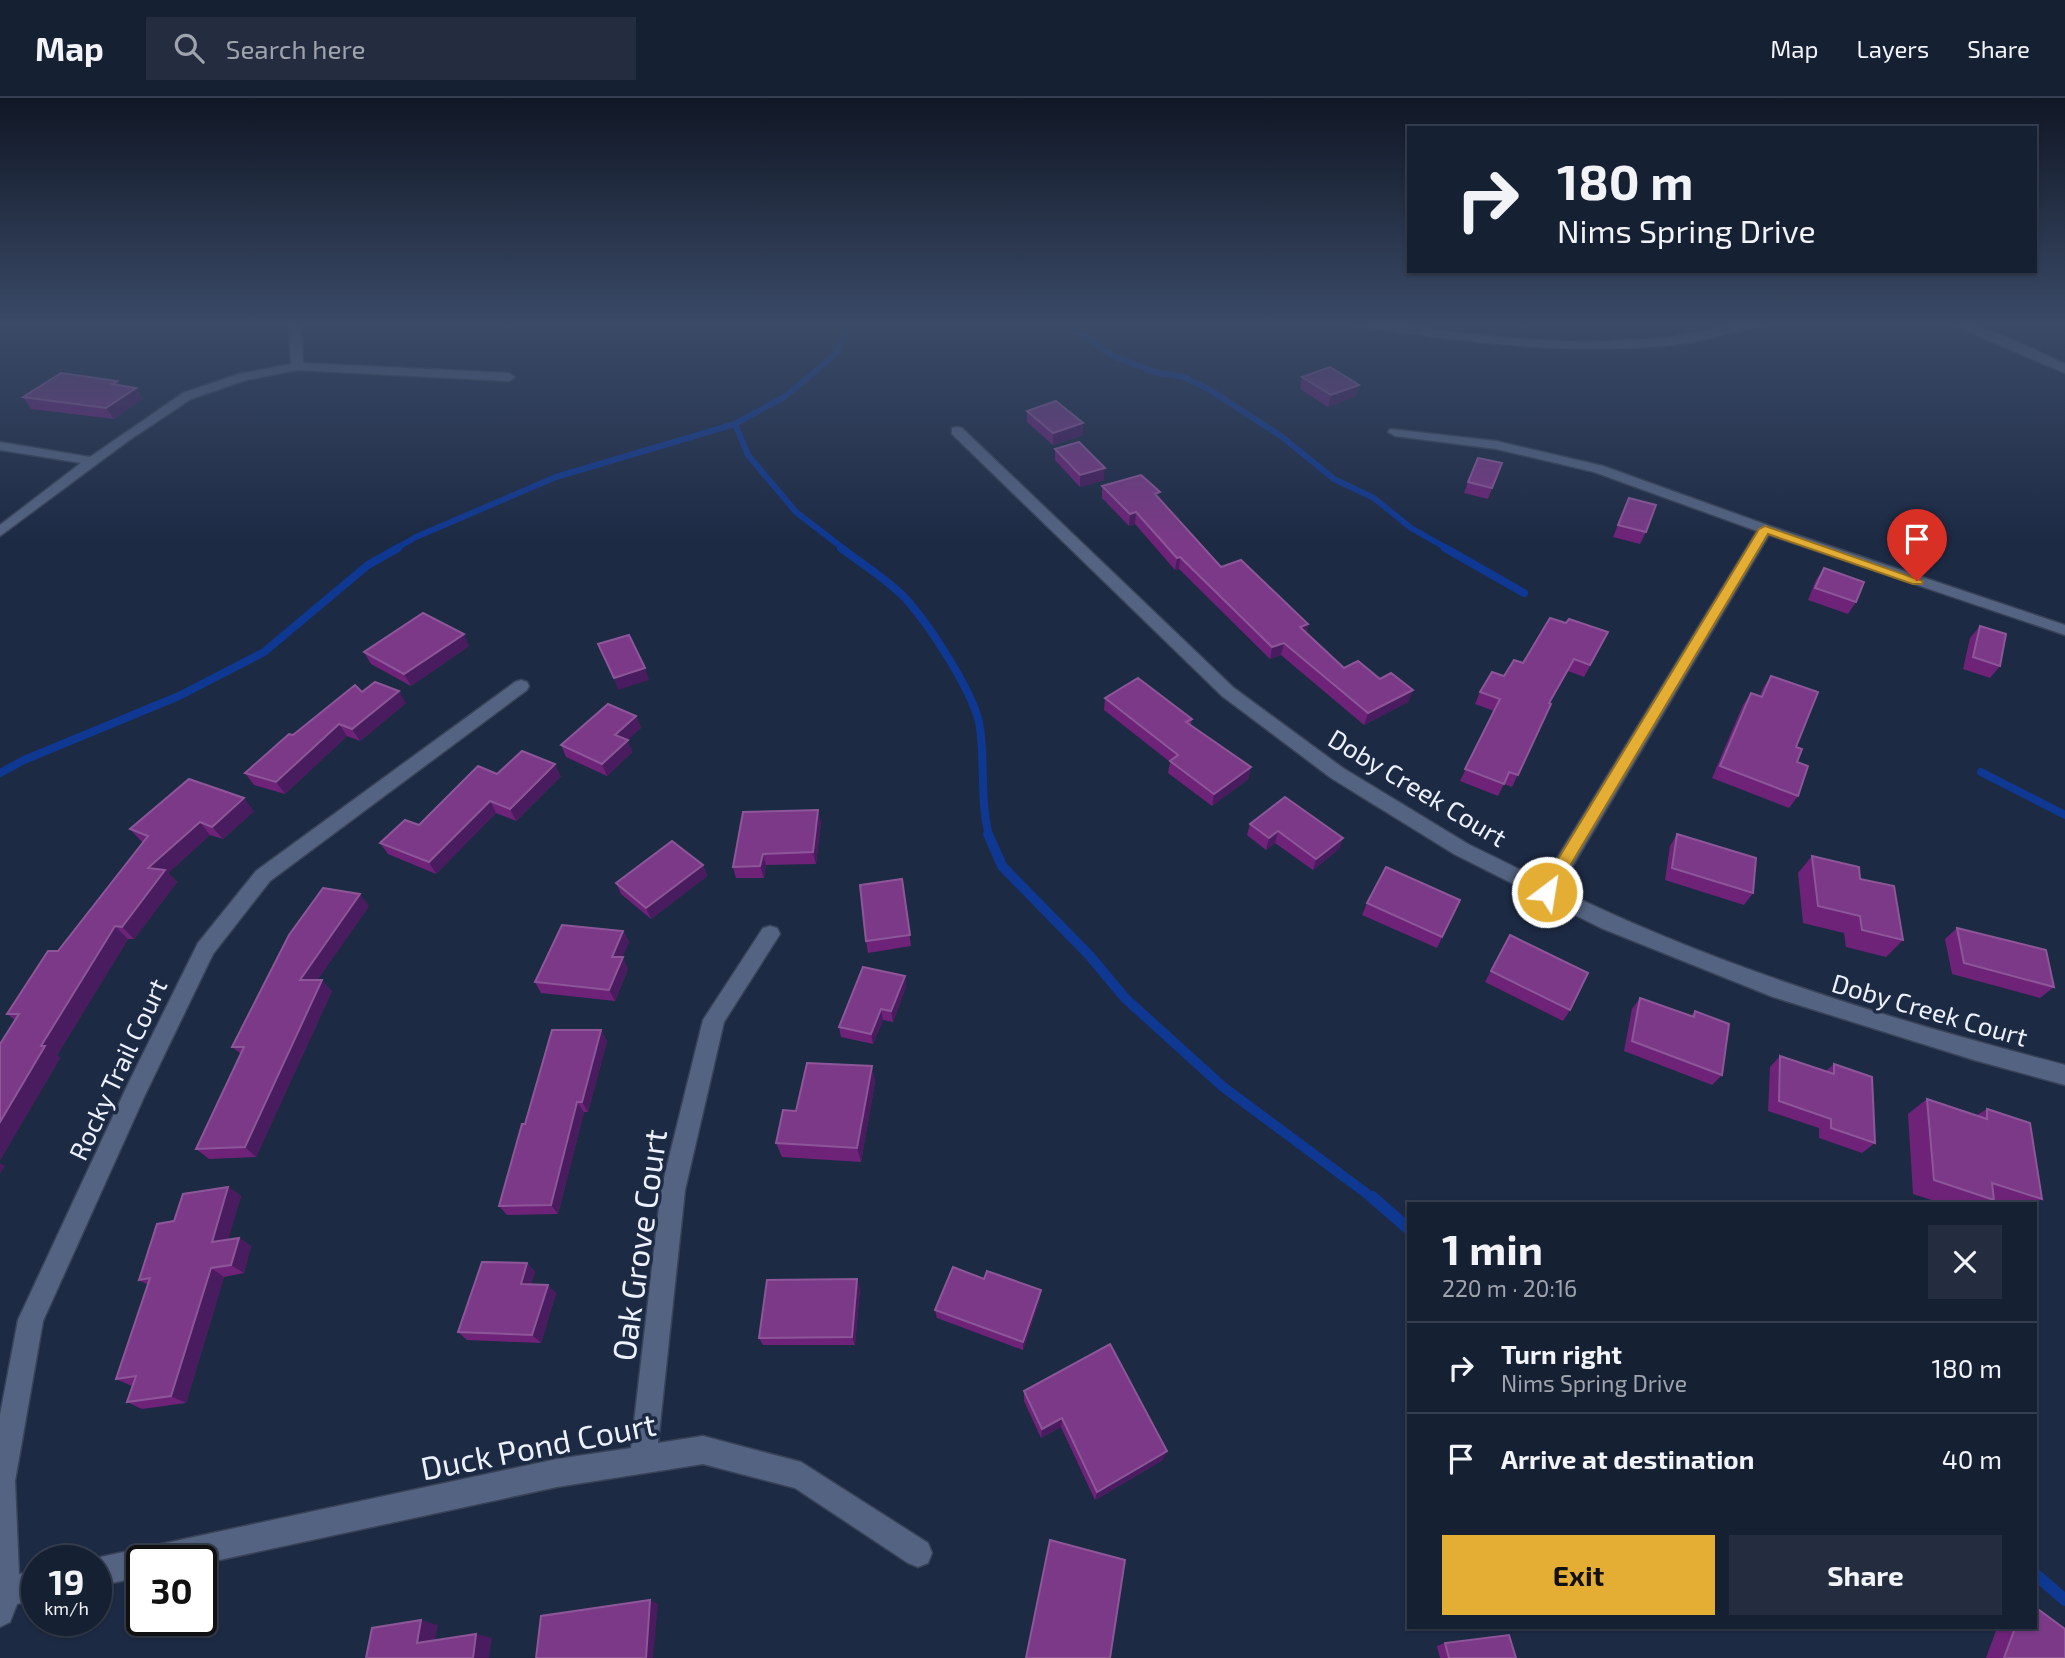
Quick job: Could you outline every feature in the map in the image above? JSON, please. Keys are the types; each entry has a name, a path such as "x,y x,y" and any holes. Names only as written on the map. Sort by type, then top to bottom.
{"street":[{"path":"0,532 93,461 188,396"},
{"name":"Doby Creek Court","path":"957,430 1228,692 1337,773 1461,849 1608,922 1780,991 1974,1051 2065,1075"},
{"path":"1395,432 1472,441 1598,469 1765,529 2065,630"},
{"path":"0,446 93,461"},
{"path":"1547,892 1765,529"},
{"name":"Rocky Trail Court","path":"2,1602 1,1481 31,1320 136,1091 205,949 263,876 520,686"},
{"name":"Oak Grove Court","path":"643,1458 673,1190 714,1020 770,934"},
{"name":"Duck Pond Court","path":"217,1546 557,1473 703,1450 801,1476 918,1553"},
{"path":"2,1602 21,1593"}],"building":[{"path":"25,396 124,396 106,408 23,397"},
{"path":"1056,401 1083,423 1053,433 1027,411"},
{"path":"1079,442 1105,468 1080,475 1055,449"},
{"path":"1478,458 1502,463 1492,488 1468,482"},
{"path":"1141,475 1160,492 1155,494 1221,567 1241,560 1308,624 1300,627 1344,668 1358,661 1380,679 1391,673 1413,690 1368,713 1284,643 1272,647 1180,557 1177,558 1136,512 1130,514 1102,486"},
{"path":"1629,498 1656,505 1646,532 1618,525"},
{"path":"1824,568 1864,582 1856,602 1815,588"},
{"path":"423,613 464,634 404,674 364,652"},
{"path":"1550,618 1566,623 1569,619 1608,632 1590,665 1574,659 1549,703 1551,704 1518,775 1509,772 1504,784 1465,769 1500,699 1480,692 1492,672 1504,676 1514,660 1523,663"},
{"path":"1980,626 2006,634 2000,666 1973,657"},
{"path":"629,635 645,668 614,678 598,644"},
{"path":"1771,676 1818,692 1796,747 1802,749 1797,762 1808,766 1798,796 1720,766 1751,693 1762,697"},
{"path":"1138,678 1192,719 1186,722 1251,767 1214,794 1170,761 1178,755 1105,698"},
{"path":"375,682 399,691 352,729 339,724 276,782 245,773 289,734 293,735 355,685 362,692"},
{"path":"608,704 636,716 615,735 628,740 602,764 561,745"},
{"path":"522,751 555,764 510,809 490,801 429,862 380,843 405,820 419,825 478,766 497,774"},
{"path":"189,779 244,798 212,827 200,822 148,868 165,870 122,927 115,926 41,1046 45,1046 0,1122 0,1044 19,1014 7,1014 48,951 58,951 148,836 130,829"},
{"path":"1285,797 1343,838 1316,859 1278,831 1269,838 1250,824"},
{"path":"818,810 813,852 763,854 760,866 733,867 743,812"},
{"path":"1677,834 1756,858 1753,893 1672,868"},
{"path":"672,841 703,865 646,908 616,883"},
{"path":"1812,856 1859,867 1860,879 1894,886 1903,940 1862,930 1860,916 1818,906"},
{"path":"1386,867 1460,900 1442,937 1367,903"},
{"path":"902,879 910,935 866,941 860,885"},
{"path":"323,888 360,894 300,980 322,980 245,1147 196,1149 244,1047 232,1047 289,935"},
{"path":"562,925 623,931 612,957 623,957 609,990 535,982"},
{"path":"1957,928 2046,950 2054,987 1964,963"},
{"path":"1510,935 1588,973 1570,1010 1491,971"},
{"path":"863,967 905,976 891,1011 881,1009 871,1034 839,1027"},
{"path":"1640,998 1694,1017 1695,1011 1729,1024 1722,1075 1632,1041"},
{"path":"552,1030 601,1030 582,1102 577,1102 551,1205 499,1206 522,1124 525,1124"},
{"path":"1780,1056 1834,1074 1834,1064 1872,1077 1875,1143 1831,1128 1831,1119 1779,1101"},
{"path":"807,1063 872,1066 857,1148 776,1143 783,1110 796,1111"},
{"path":"1927,1099 1987,1119 1987,1109 2030,1123 2042,1199 1992,1183 1994,1200 1934,1180"},
{"path":"228,1187 212,1242 239,1238 231,1265 211,1268 171,1396 127,1402 136,1376 116,1379 150,1278 139,1280 157,1224 174,1221 183,1194"},
{"path":"482,1262 527,1263 521,1284 548,1285 532,1335 458,1332"},
{"path":"953,1267 984,1279 987,1271 1041,1290 1023,1342 935,1310"},
{"path":"857,1279 852,1337 759,1338 767,1280"},
{"path":"1110,1344 1167,1451 1097,1492 1062,1418 1042,1429 1024,1391"},
{"path":"1050,1540 1125,1560 1110,1658 1026,1658"},
{"path":"650,1600 646,1658 536,1658 541,1616"},
{"path":"2037,1608 2065,1629 2065,1658 2004,1658 2015,1629 2037,1629"},
{"path":"421,1620 417,1643 476,1634 473,1658 366,1658 372,1628"},
{"path":"1509,1635 1516,1658 1449,1658 1445,1643"}],"waterway":[{"path":"735,424 786,396"},
{"path":"1219,396 1281,436 1334,479 1374,498 1411,528 1448,549"},
{"path":"395,549 416,537 556,477 735,424"},
{"path":"735,424 748,455 796,512 844,549"},
{"path":"0,773 24,760 179,696 264,652 368,565 398,548"},
{"path":"841,548 905,598 938,641 961,679 977,714 980,728 984,809 989,836"},
{"path":"1445,548 1524,593"},
{"path":"1981,772 2065,815"},
{"path":"988,834 1002,866 1089,955 1125,998 1222,1086 1374,1199"},
{"path":"1372,1197 1407,1227"},
{"path":"2037,1576 2065,1600"}],"route":[{"path":"1547,892 1765,529 1917,581"}]}
